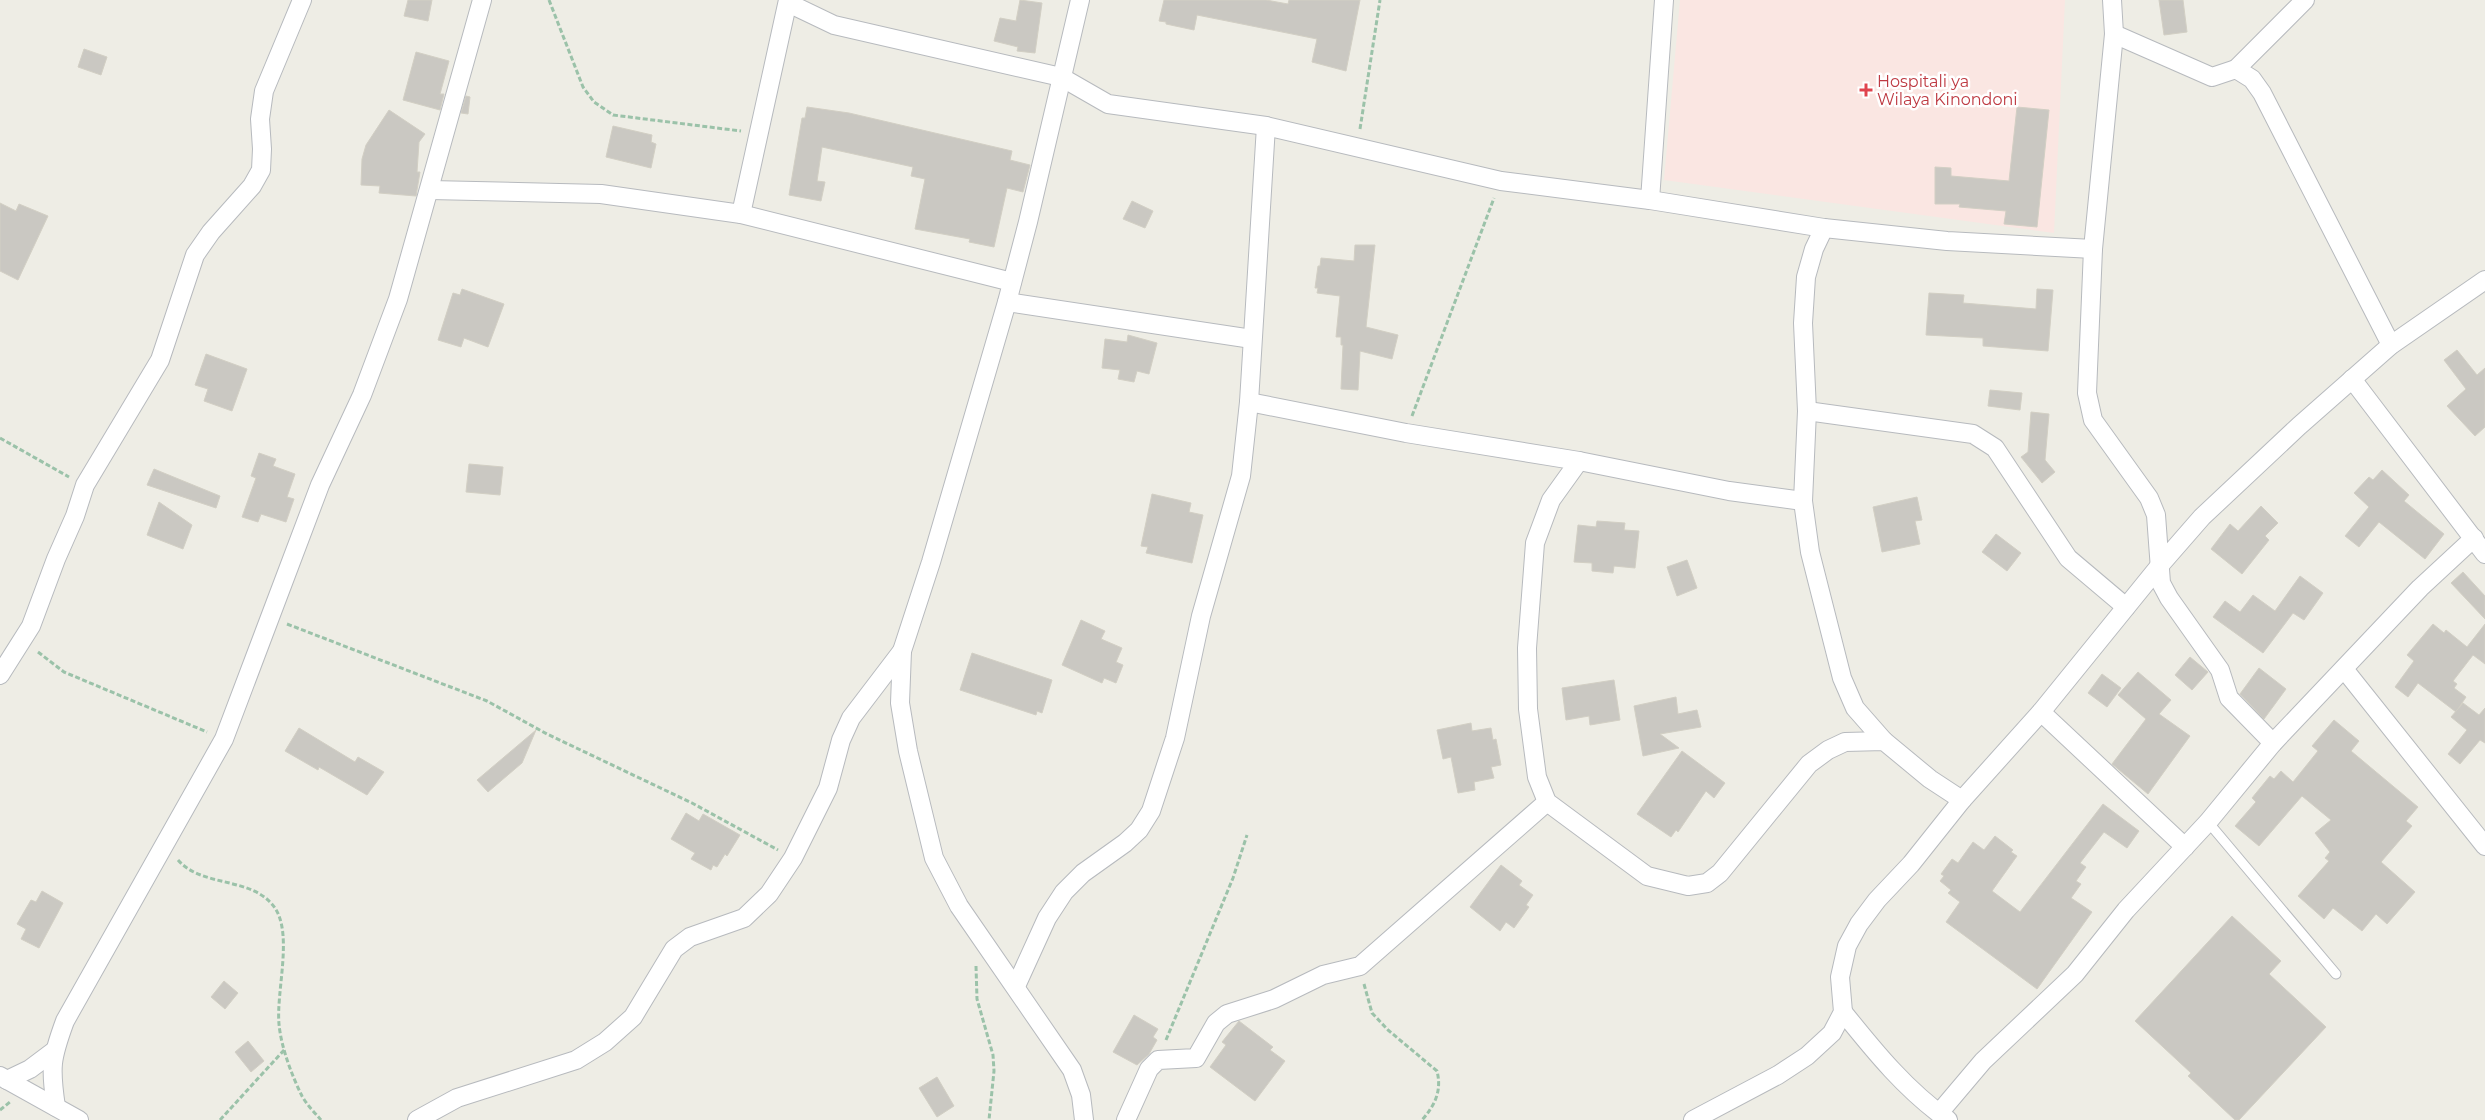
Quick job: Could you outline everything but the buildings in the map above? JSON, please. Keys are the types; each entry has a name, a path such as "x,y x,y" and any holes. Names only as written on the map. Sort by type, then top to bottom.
{"street":[{"path":"0,675 31,626 56,559 75,516 84,485 160,360 184,282 195,255 211,232 252,186 261,170 260,119 264,91 302,0"},
{"path":"56,1107 50,1073 54,1051 65,1021 224,739 320,485 362,396 395,308 430,190 482,0"},
{"path":"1080,0 1028,222 1007,302 931,562 902,651 900,702 908,751 934,858 959,906 1016,986 1072,1070 1081,1095 1084,1120"},
{"path":"1650,200 1664,0"},
{"path":"2112,0 2114,34 2093,249 2086,393 2093,420 2150,498 2156,515 2161,583 2169,598 2220,670 2229,698 2273,743"},
{"path":"2114,34 2212,77 2236,69 2305,0"},
{"path":"741,214 788,1 834,25 1061,77 1108,104 1266,126 1500,180 1650,200 1824,228 1947,241 2093,249"},
{"path":"2236,69 2252,79 2262,93 2391,345"},
{"path":"1016,986 1047,918 1064,892 1082,873 1125,843 1139,830 1151,811 1175,738 1201,616 1241,476 1249,402 1266,126"},
{"path":"430,190 601,194 741,214 1012,282"},
{"path":"1824,228 1814,249 1806,277 1803,323 1806,411 1803,501 1810,552 1842,678 1855,708 1884,741 1930,778 1962,800"},
{"path":"1693,1120 1778,1075 1807,1056 1832,1033 1843,1012 1840,977 1847,946 1859,924 1877,900 1912,864 1962,800 2041,712 2161,564 2202,517 2391,345 2485,280"},
{"path":"1007,302 1252,339"},
{"path":"2352,379 2485,554"},
{"path":"1249,402 1406,433 1579,461 1729,491 1803,501"},
{"path":"1806,411 1972,434 1995,448 2068,558 2126,607"},
{"path":"1579,461 1551,500 1535,543 1527,648 1528,709 1537,777 1547,802 1647,876 1688,886 1707,883 1720,873 1745,845 1781,796 1809,764 1828,750 1845,742 1884,741"},
{"path":"1843,1012 1875,1052 1910,1090 1944,1117 1982,1061 2075,974 2126,910 2208,822 2273,743 2420,588 2474,538"},
{"path":"417,1120 457,1098 576,1060 605,1042 633,1017 674,949 690,937 744,918 769,894 793,858 828,788 841,740 851,718 902,651"},
{"path":"2344,669 2485,846"},
{"path":"2041,712 2185,846"},
{"path":"1126,1120 1149,1069 1158,1060 1196,1058 1216,1023 1227,1014 1274,999 1323,975 1360,966 1547,802"},
{"path":"4,1078 30,1069 54,1051"},
{"path":"4,1078 79,1120"}],"lane":[{"path":"2208,822 2336,974"}],"path":[{"path":"549,0 583,87 594,102 613,115 760,134"},
{"path":"1357,147 1380,0"},
{"path":"1406,433 1500,180"},
{"path":"0,438 84,485"},
{"path":"270,618 487,701 547,734 692,804 793,858"},
{"path":"31,626 35,649 64,672 224,739"},
{"path":"1158,1060 1234,878 1247,835"},
{"path":"166,842 185,866 256,891 276,910 281,927 284,957 279,1024 285,1049 303,1098 322,1120"},
{"path":"976,964 977,1000 993,1054 994,1072 989,1120"},
{"path":"1360,966 1372,1013 1388,1030 1437,1071 1440,1080 1435,1106 1422,1120"},
{"path":"220,1120 285,1049"}],"shaded area":[{"name":"Hospitali ya Wilaya Kinondoni","path":"1680,0 2065,0 2054,233 1664,180"}],"place":[{"name":"Hospitali ya Wilaya Kinondoni","path":"1866,90"}]}
